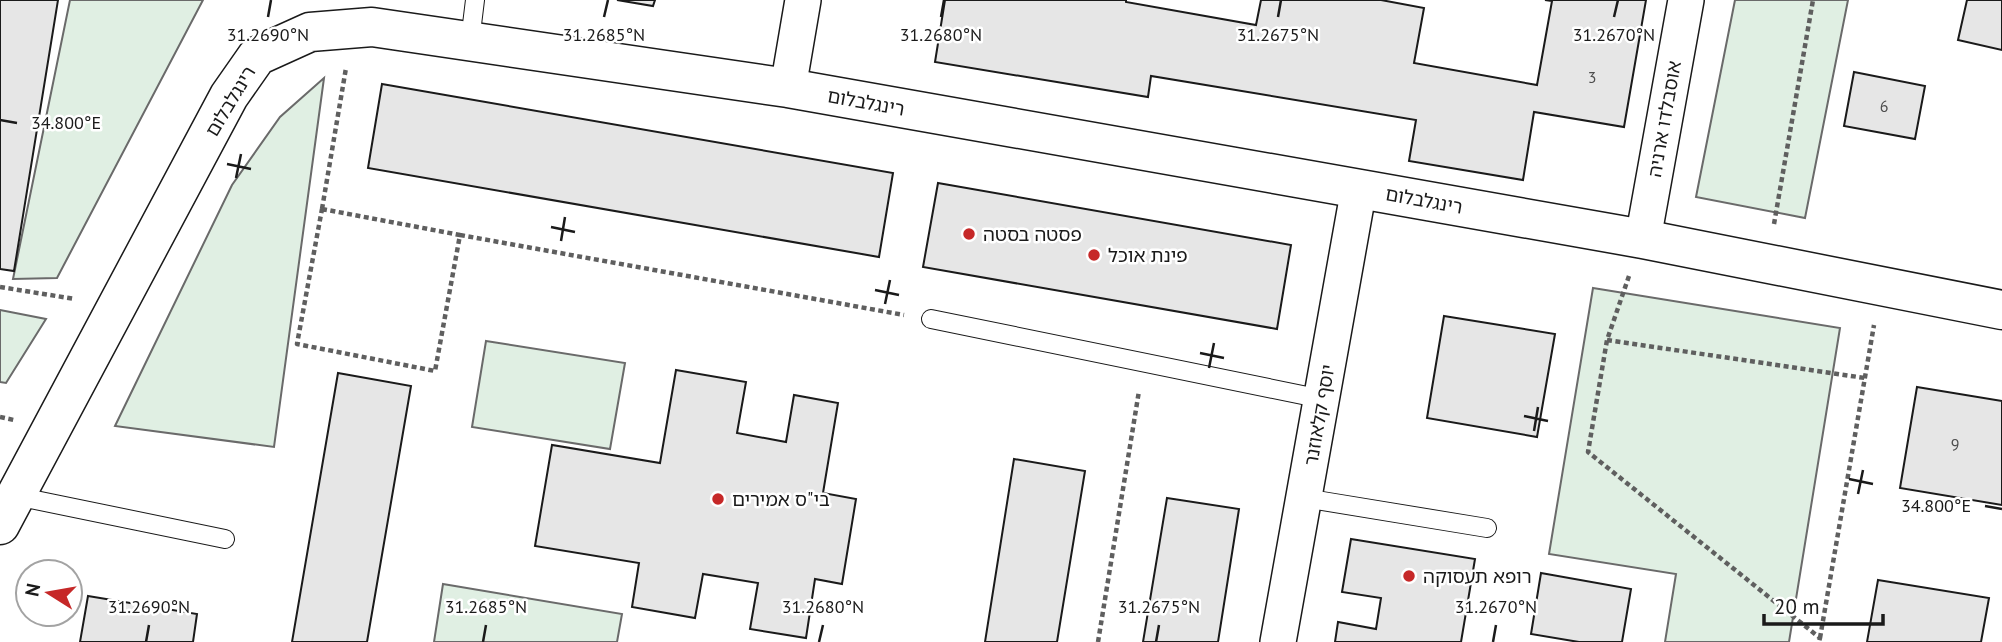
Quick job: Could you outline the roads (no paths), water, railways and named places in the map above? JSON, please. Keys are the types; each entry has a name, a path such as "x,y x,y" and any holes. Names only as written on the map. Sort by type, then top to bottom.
{"street":[{"path":"788,88 803,0"},
{"name":"אוסבלדו ארניה","path":"1643,239 1686,0"},
{"name":"רינגלבלום","path":"8,511 229,96 257,56 310,32 372,27 788,88 1643,239 2002,310"},
{"name":"יוסף קלאוזנר","path":"1278,642 1359,188"}],"lane":[{"path":"470,41 475,0"},
{"path":"931,319 1322,400"},
{"path":"1304,498 1487,528"},
{"path":"8,511 225,539"}],"place":[{"name":"פסטה בסטה","path":"969,234"},
{"name":"פינת אוכל","path":"1094,255"},
{"name":"בי\"ס אמירים","path":"718,499"},
{"name":"רופא תעסוקה","path":"1409,576"}]}
